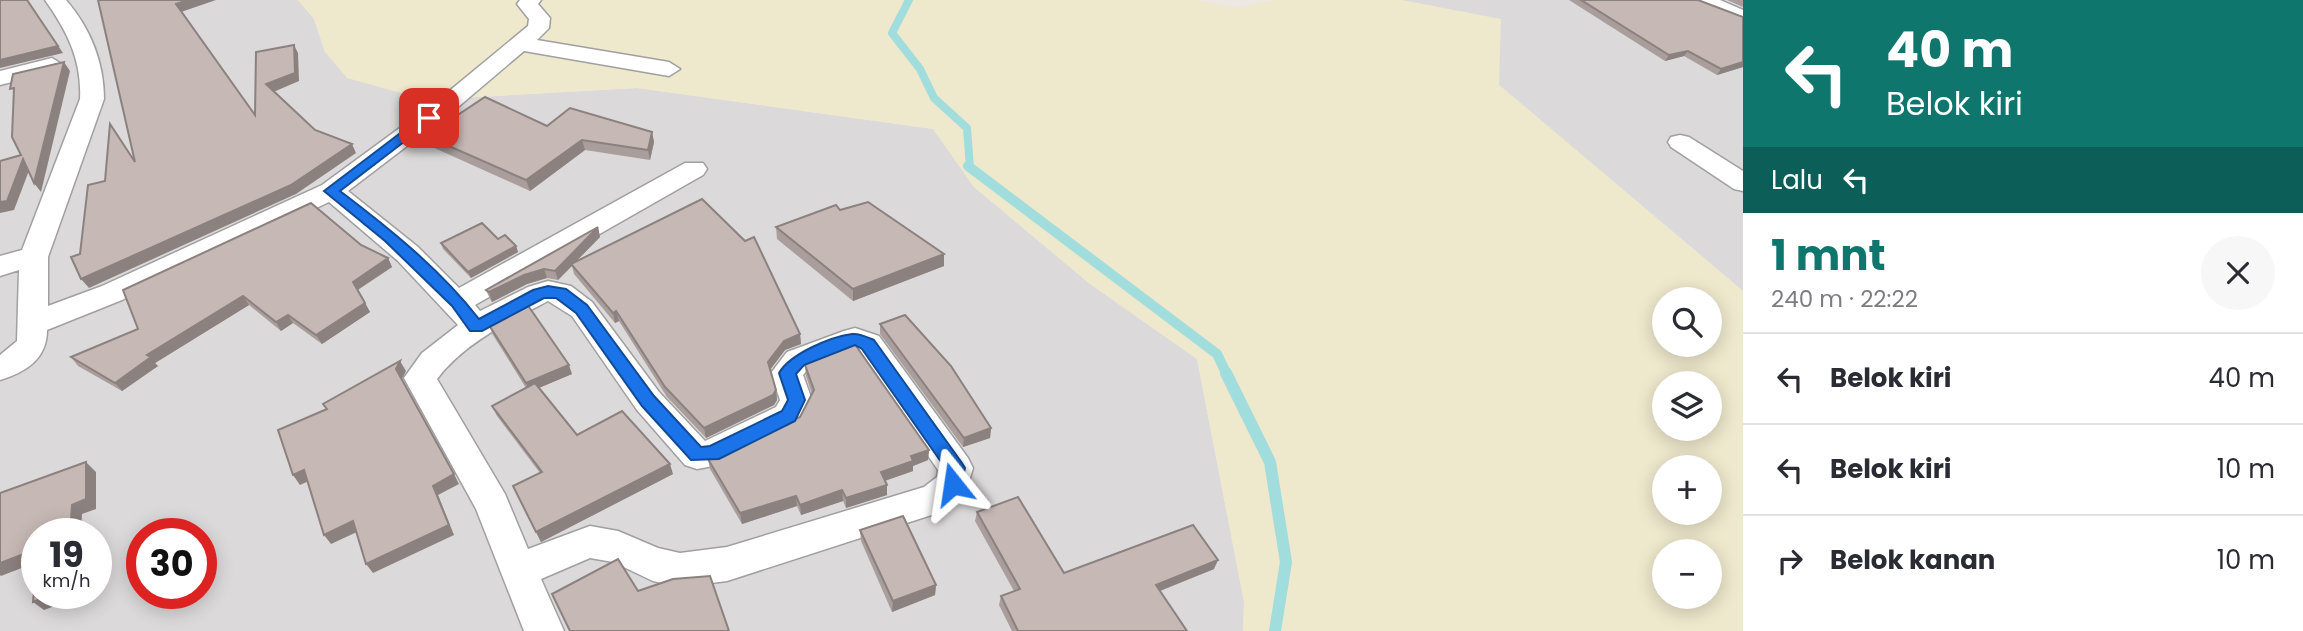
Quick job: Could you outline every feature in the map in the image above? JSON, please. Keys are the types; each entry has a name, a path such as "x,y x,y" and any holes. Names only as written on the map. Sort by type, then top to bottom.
{"street":[{"path":"0,368 17,360 32,345 34,257 92,99 93,81 86,57 70,18 55,0"},
{"path":"34,323 112,293 331,191 538,29 540,18 527,4 531,0"},
{"path":"1703,0 1743,18"},
{"path":"521,44 669,69"},
{"path":"0,78 86,57"},
{"path":"1680,142 1743,183"},
{"path":"457,302 694,169"},
{"path":"331,191 391,237 457,302 476,327"},
{"path":"0,266 34,257"},
{"path":"520,571 566,549 590,542 618,547 653,565 680,570 727,564 935,499 953,484 956,468 868,344 855,339 798,360 788,373 796,400 788,416 712,454 697,454 648,401 582,309 561,293 548,291 538,294 476,327 433,361 420,378 492,505 544,631"}],"shaded area":[{"path":"0,0 298,0 314,19 325,52 426,100 637,88 933,129 974,187 1090,284 1197,359 1244,602 1243,631 0,631"},
{"path":"298,0 1195,0 1235,8 1276,0 1402,0 1501,19 1499,85 1743,291 1743,631 1243,631 1244,602 1197,359 1090,284 974,187 933,129 637,88 426,100 347,78 325,52 314,19"},
{"path":"1402,0 1743,0 1743,291 1499,85"}],"building":[{"path":"0,0 27,0 58,46 0,60"},
{"path":"98,0 188,0 176,4 255,115 256,52 294,45 295,73 266,84 315,130 352,144 291,185 81,279 71,257 80,254 88,185 105,181 110,124 135,162"},
{"path":"1581,0 1698,0 1743,17 1743,62 1721,69 1688,51 1669,55"},
{"path":"64,62 34,183 23,159 7,201 0,202 0,161 21,155 12,137 14,88 10,89 13,74"},
{"path":"485,97 547,126 570,108 652,132 648,150 582,140 526,180 426,136"},
{"path":"702,199 745,241 754,237 800,334 784,341 768,362 776,390 773,395 704,428 665,387 616,311 613,313 571,264"},
{"path":"868,202 944,254 853,289 776,227 836,205 840,210"},
{"path":"311,203 361,245 388,258 353,282 365,303 316,335 288,315 276,322 243,296 147,355 151,357 115,383 71,357 138,329 123,290"},
{"path":"482,223 498,239 505,235 516,246 468,272 441,243"},
{"path":"598,227 555,271 544,269 524,275 489,292 486,290"},
{"path":"527,304 569,365 526,383 489,325"},
{"path":"905,315 951,366 991,428 964,438 880,324"},
{"path":"854,343 929,450 911,456 913,461 881,472 887,485 846,498 842,490 800,505 796,496 740,513 708,459 723,456 800,417 814,390 805,365 810,359"},
{"path":"400,361 396,369 454,474 433,486 449,525 366,564 353,521 324,535 304,470 293,475 278,430 327,409 323,404"},
{"path":"535,383 577,435 622,411 670,464 536,532 513,486 542,472 492,406"},
{"path":"86,462 86,499 72,505 71,518 21,518 21,555 0,563 0,493"},
{"path":"1018,497 1064,573 1193,525 1218,560 1156,585 1187,631 1018,631 1001,596 1020,589 977,512"},
{"path":"903,516 936,585 893,601 860,530"},
{"path":"618,559 638,591 673,579 710,576 729,631 570,631 552,594"}],"waterway":[{"path":"909,0 892,33 920,69 934,98 967,128 970,167"},
{"path":"970,167 1217,354 1227,375"},
{"path":"1226,373 1270,462 1286,562 1275,631"}],"route":[{"path":"429,118 331,191 391,237 457,302 476,327 538,294 548,291 561,293 582,309 648,401 697,454 712,454 788,416 796,400 788,373 798,360 855,339 868,344 956,468 953,484"}]}
